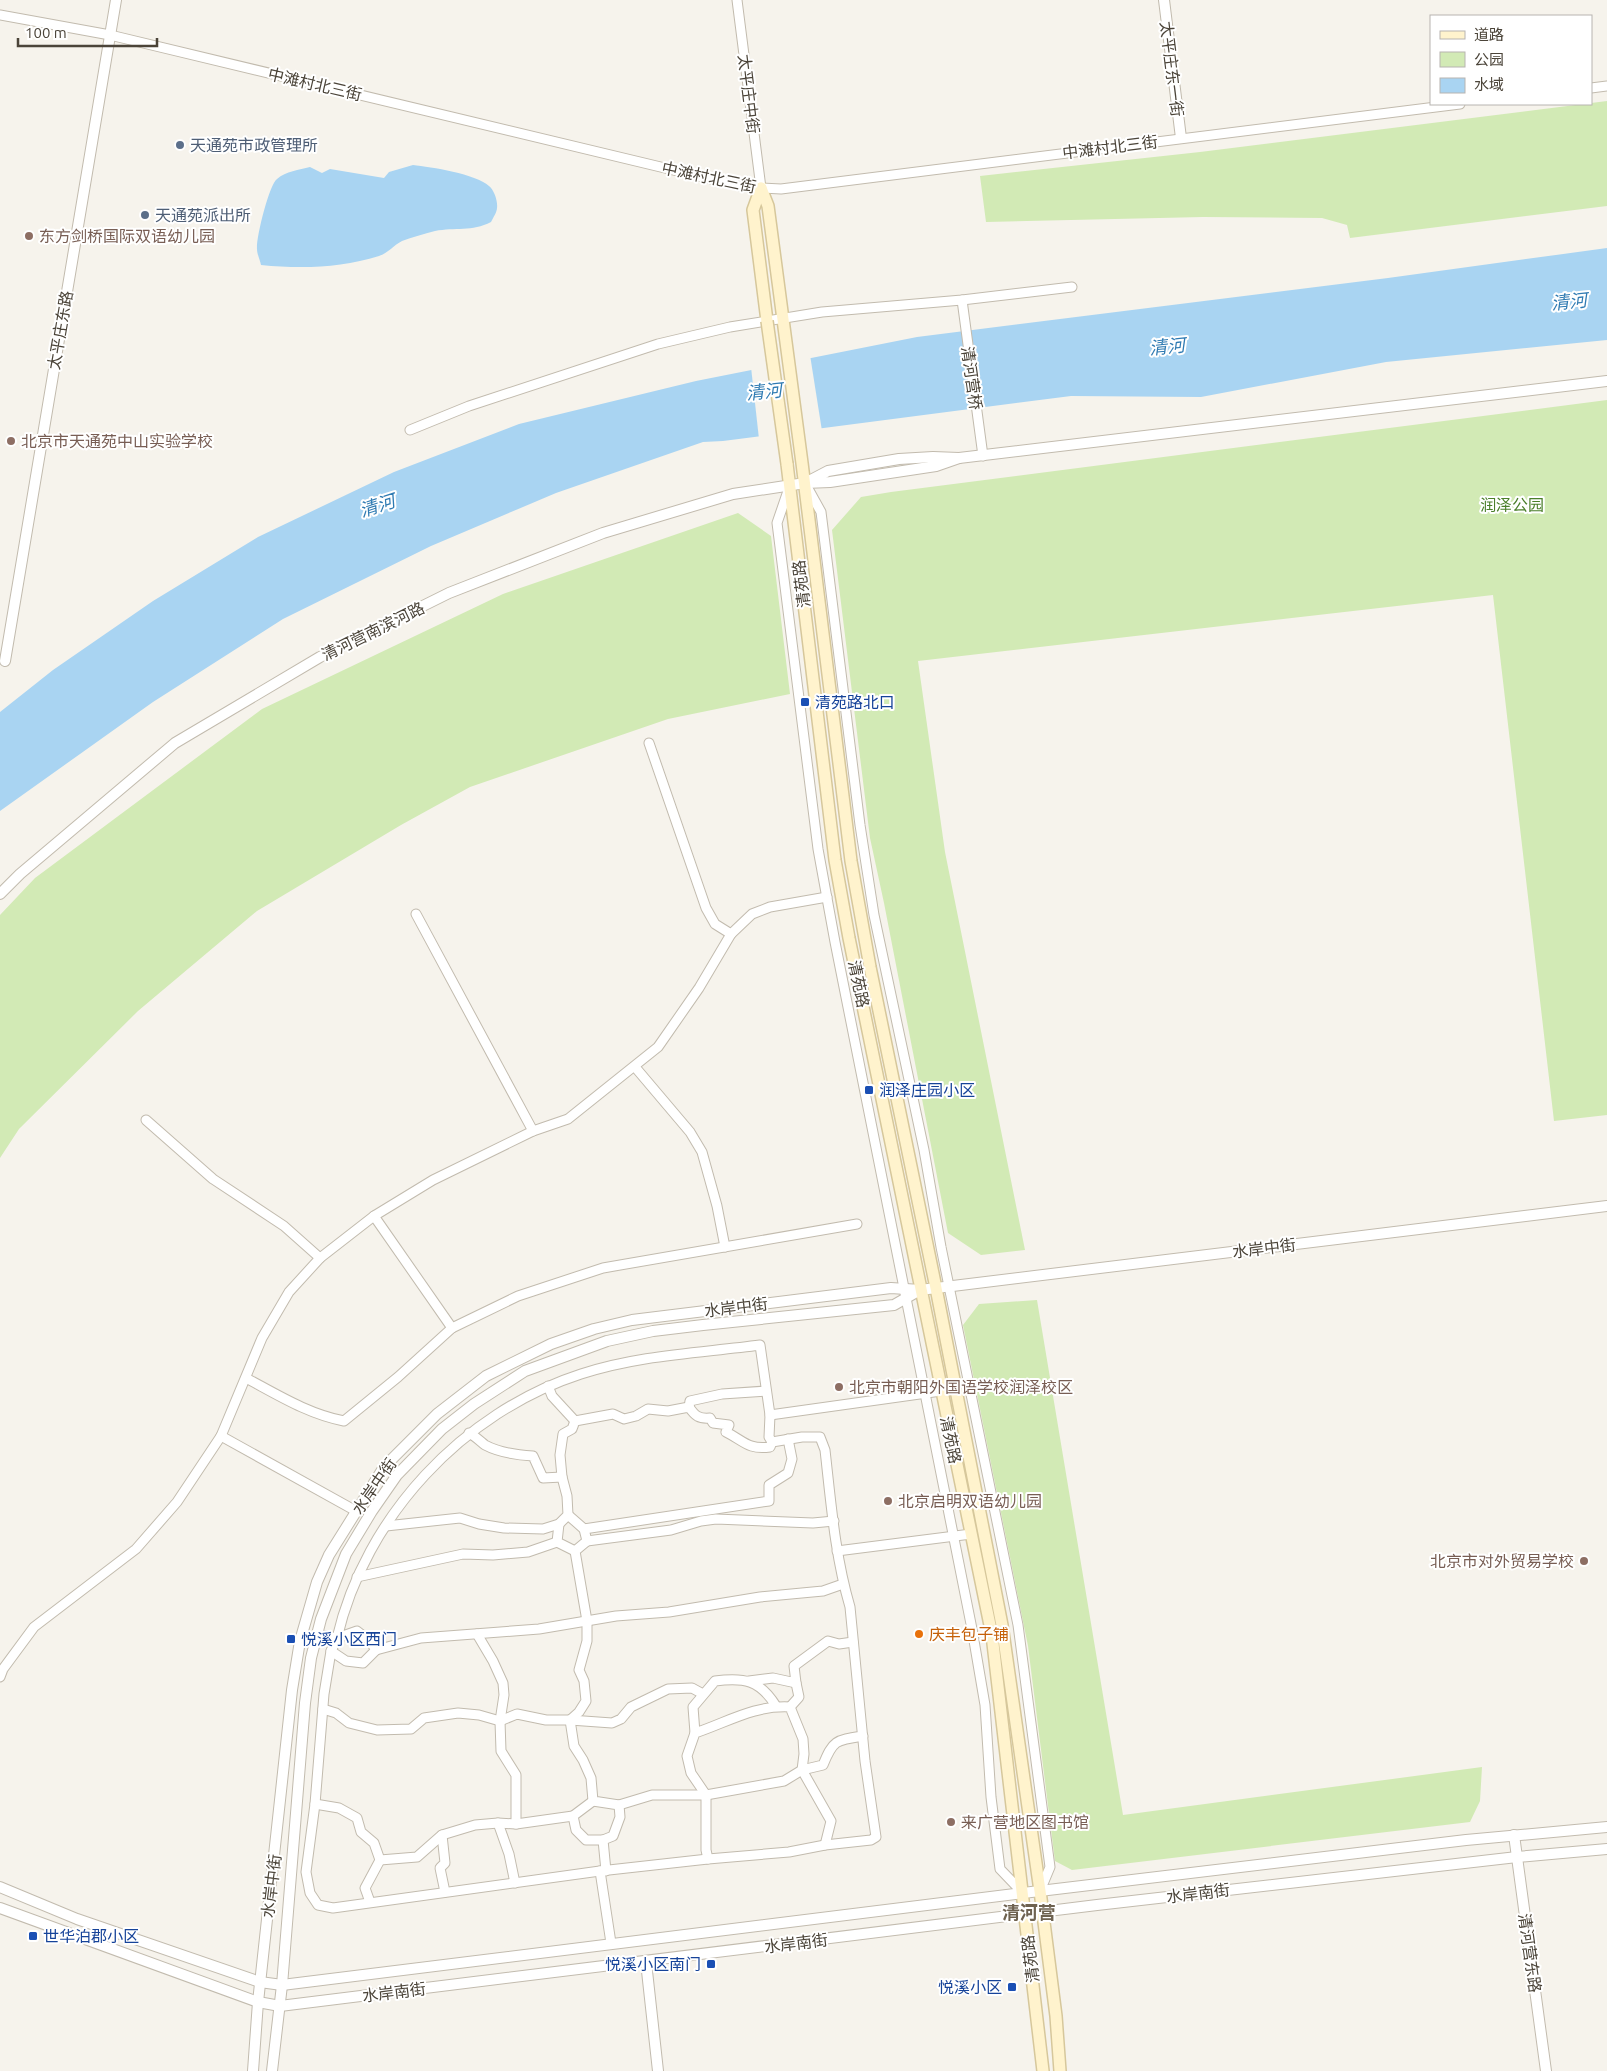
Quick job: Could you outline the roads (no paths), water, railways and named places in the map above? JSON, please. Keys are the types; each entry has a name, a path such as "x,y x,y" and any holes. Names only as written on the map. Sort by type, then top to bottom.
{"main road":[{"name":"清苑路","path":"762,188 768,206 805,483 850,861 1002,1625 1040,1891 1056,2016 1060,2071"},
{"name":"清苑路","path":"762,188 753,210 790,485 835,860 940,1391 992,1634 1043,2071"}],"street":[{"name":"太平庄东路","path":"5,661 116,0"},
{"name":"太平庄中街","path":"737,0 762,188"},
{"name":"太平庄东一街","path":"1164,0 1181,138"},
{"name":"中滩村北三街","path":"0,15 110,35 734,185 762,188 781,188 1452,105"},
{"path":"1592,88 1607,86"},
{"path":"410,430 469,406 658,344 730,327 869,307 962,300 1072,287"},
{"name":"清河营桥","path":"962,300 983,456"},
{"path":"1040,1891 1050,1867 1018,1625 949,1287 924,1150 874,915 860,825 821,512 805,483 830,482 936,466 959,458 1607,381"},
{"name":"清河营南滨河路","path":"0,894 20,874 174,743 320,657 449,594 603,533 734,494 805,483"},
{"path":"790,485 777,523 818,848 954,1536 985,1705 991,1797 1000,1869 1022,1893"},
{"path":"649,743 706,908 715,924 731,934"},
{"path":"0,1677 3,1669 34,1627 136,1549 177,1502 222,1436 262,1338 290,1292 320,1258 374,1216 433,1180 532,1131 568,1119 635,1067 658,1047 699,988 731,934 752,914 770,907 827,898"},
{"path":"416,914 532,1131"},
{"path":"635,1067 690,1132 702,1152 717,1206 725,1247"},
{"path":"146,1120 213,1179 284,1226 320,1258"},
{"name":"水岸中街","path":"272,2071 282,1985 305,1703 311,1658 321,1619 346,1554 397,1474 442,1429 474,1404 525,1371 589,1347 646,1333 803,1313 830,1313 894,1305 905,1294 920,1290 1607,1206"},
{"path":"374,1216 452,1328"},
{"path":"246,1378 306,1410 344,1421 398,1377 452,1328 518,1296 603,1268 857,1224"},
{"name":"水岸中街","path":"253,2071 260,1982 292,1690 300,1641 310,1602 329,1555 384,1467 437,1414 486,1376 551,1344 594,1329 632,1320 891,1288 905,1294"},
{"path":"760,1345 770,1415 769,1437 772,1442 820,1437 825,1450 837,1551 843,1584 850,1607 862,1736 876,1837 871,1840 825,1845 789,1852 603,1871 333,1908 318,1905 310,1893 306,1872 331,1651 337,1638 342,1614 357,1577 386,1526 415,1484 469,1433 517,1402 548,1386 581,1374 645,1358 760,1345"},
{"path":"548,1386 552,1396 575,1421"},
{"path":"766,1391 722,1394 690,1401 689,1407 700,1419 710,1418 713,1423 729,1425 726,1432 737,1437 747,1446 759,1449 770,1447 772,1442"},
{"path":"770,1415 940,1391"},
{"path":"575,1421 613,1414 624,1419 636,1416 648,1409 668,1411 689,1407"},
{"path":"575,1421 572,1429 563,1434 560,1455 562,1477 567,1496 568,1515 584,1529 587,1541"},
{"path":"469,1433 496,1450 533,1456 543,1478 562,1477"},
{"path":"222,1436 356,1511"},
{"path":"584,1529 769,1501 769,1485 788,1474 792,1458 788,1440"},
{"path":"386,1526 460,1518 479,1524 504,1528 543,1529 559,1524 568,1515"},
{"path":"575,1551 587,1541 671,1530 701,1521 716,1519 813,1523 834,1521"},
{"path":"557,1542 559,1524"},
{"path":"837,1551 971,1534"},
{"path":"357,1577 463,1554 492,1555 528,1552 557,1542 575,1551"},
{"path":"570,1720 579,1712 586,1701 584,1681 579,1670 587,1641 587,1621 575,1551"},
{"path":"331,1651 346,1661 363,1663 376,1650 421,1638 539,1629 616,1616 668,1612 760,1597 823,1591 843,1584"},
{"path":"317,1635 337,1638 357,1631 370,1641 376,1650"},
{"path":"477,1634 494,1661 503,1683 504,1695 500,1720 501,1751 516,1775 516,1824"},
{"path":"790,1707 799,1697 794,1666 828,1641 839,1644 853,1642"},
{"path":"708,1859 706,1795 691,1773 687,1756 695,1733 693,1707 715,1681 738,1678 749,1681 769,1694 776,1706"},
{"path":"749,1681 773,1678 796,1683"},
{"path":"323,1709 336,1713 349,1723 377,1730 411,1728 424,1718 458,1713 500,1720 516,1714 546,1720 612,1723 621,1719 631,1707 668,1689 692,1688 703,1694"},
{"path":"695,1733 720,1725 760,1708 790,1707"},
{"path":"790,1707 803,1739 802,1770 832,1822 825,1845"},
{"path":"570,1720 574,1746 591,1778 593,1801"},
{"path":"380,1860 417,1857 442,1835 475,1825 516,1824 573,1816 593,1801 619,1806 652,1795 706,1795 784,1781 802,1770 823,1765 831,1746 842,1739 862,1736"},
{"path":"315,1804 339,1808 357,1818 361,1832 374,1843 380,1860 365,1888 370,1902"},
{"path":"573,1816 576,1830 586,1840 603,1840 613,1836 620,1817 619,1806"},
{"path":"498,1823 509,1854 515,1883"},
{"name":"水岸南街","path":"0,1888 77,1919 260,1982 282,1985 1022,1893 1514,1835 1607,1827"},
{"path":"442,1835 445,1862 440,1868 445,1892"},
{"name":"清河营东路","path":"1514,1835 1546,2071"},
{"path":"603,1840 603,1871 611,1943"},
{"name":"水岸南街","path":"0,1908 258,2002 280,2006 1025,1914 1517,1857 1607,1849"},
{"path":"646,1962 658,2071"}],"water":[{"path":"413,165 442,169 464,175 489,186 494,193 497,205 491,222 477,227 435,231 402,241 379,256 350,263 306,267 261,265 257,253 257,243 261,224 270,191 277,179 284,174 310,167 322,173 330,169 384,178 389,172"},
{"name":"清河","path":"1607,248 1607,340 1386,362 1201,397 1071,396 703,442 556,493 431,546 283,619 153,702 0,811 0,712 53,670 153,601 258,537 394,472 519,424 696,381 917,337 1388,278"}],"place":[{"name":"天通苑市政管理所","path":"180,145"},
{"name":"天通苑派出所","path":"145,215"},
{"name":"东方剑桥国际双语幼儿园","path":"29,236"},
{"name":"北京市天通苑中山实验学校","path":"11,441"},
{"name":"清苑路北口","path":"805,702"},
{"name":"润泽庄园小区","path":"869,1090"},
{"name":"北京市朝阳外国语学校润泽校区","path":"839,1387"},
{"name":"北京启明双语幼儿园","path":"888,1501"},
{"name":"北京市对外贸易学校","path":"1584,1561"},
{"name":"庆丰包子铺","path":"919,1634"},
{"name":"悦溪小区西门","path":"291,1639"},
{"name":"来广营地区图书馆","path":"951,1822"},
{"name":"世华泊郡小区","path":"33,1936"},
{"name":"悦溪小区南门","path":"711,1964"},
{"name":"悦溪小区","path":"1012,1987"}],"district":[{"name":"清河营","path":"1029,1912"}],"park label":[{"name":"润泽公园","path":"1512,505"}]}
